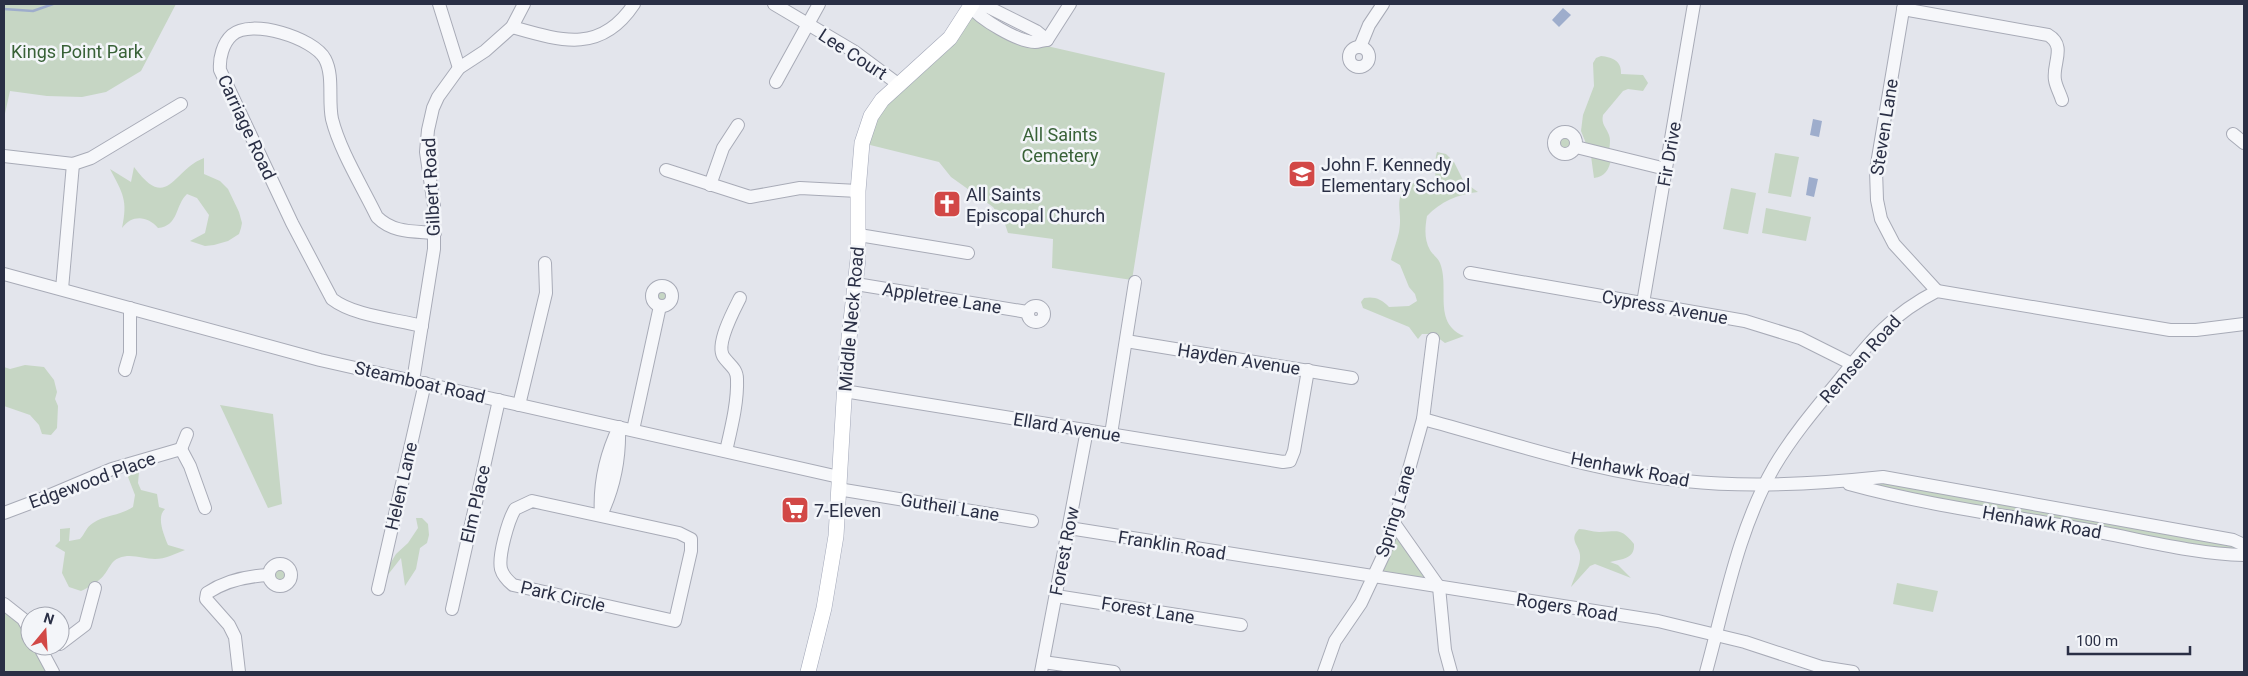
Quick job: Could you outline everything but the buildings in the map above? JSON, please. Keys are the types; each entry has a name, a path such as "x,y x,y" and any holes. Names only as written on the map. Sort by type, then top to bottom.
{"main road":[{"name":"Middle Neck Road","path":"808,672 831,574 839,483 844,391 856,284 859,235 858,191 862,144 866,128 882,100 950,38 969,5"}],"street":[{"path":"439,4 459,68"},
{"path":"524,4 512,27 558,40 579,40 600,34 615,26 634,4"},
{"name":"Lee Court","path":"774,4 855,52 898,84"},
{"path":"776,82 819,4"},
{"path":"969,5 988,7 1036,31 1047,40 1070,4"},
{"path":"1360,47 1369,25 1383,4"},
{"name":"Fir Drive","path":"1643,303 1694,4"},
{"path":"1904,6 2048,35 2056,43 2058,50 2054,79 2062,100"},
{"name":"Steven Lane","path":"1904,6 1876,170 1877,200 1881,219 1894,244 1937,291"},
{"name":"Carriage Road","path":"422,326 352,310 341,306 332,299 292,223 220,70 219,63 223,48 232,35 240,30 262,27 316,48 324,57 328,66 330,106 337,133 377,217 385,225 398,230 435,233"},
{"name":"Gilbert Road","path":"419,382 422,326 435,233 434,206 426,152 428,130 438,97 459,68 485,51 512,27"},
{"path":"4,156 73,164 90,158 181,104"},
{"path":"710,185 723,148 738,125"},
{"path":"2232,134 2244,143"},
{"path":"1576,146 1666,169"},
{"path":"62,290 73,164"},
{"path":"666,170 750,197 800,188 858,191"},
{"path":"859,235 968,253"},
{"path":"519,404 546,293 545,263"},
{"name":"Cypress Avenue","path":"1470,273 1763,325 1800,338 1852,364"},
{"name":"Steamboat Road","path":"4,274 320,360 726,451 839,483"},
{"path":"1111,434 1135,282"},
{"name":"Appletree Lane","path":"856,284 1028,312"},
{"path":"1937,291 2170,330 2196,330 2244,324"},
{"name":"Remsen Road","path":"1706,672 1747,523 1765,485 1793,436 1880,331 1900,312 1937,291"},
{"path":"726,451 737,378 734,369 723,356 721,350 730,318 740,298"},
{"path":"633,430 660,306"},
{"path":"125,370 130,353 130,308"},
{"name":"Spring Lane","path":"1324,672 1335,641 1361,603 1384,554 1423,419 1433,339"},
{"name":"Hayden Avenue","path":"1126,341 1352,378"},
{"name":"Ellard Avenue","path":"844,391 1283,462 1290,461 1294,451 1308,370"},
{"name":"Helen Lane","path":"378,589 419,382"},
{"name":"Elm Place","path":"452,609 499,400"},
{"name":"Henhawk Road","path":"1423,419 1637,474 1685,482 1765,485 1842,482 1883,477 2233,540 2244,545"},
{"path":"601,515 609,498 620,447 619,427"},
{"name":"Forest Row","path":"1042,667 1087,430"},
{"path":"187,434 181,449 190,466 205,508"},
{"name":"Edgewood Place","path":"4,513 112,469 181,449"},
{"name":"Henhawk Road","path":"1842,482 1881,492 2083,529 2196,549 2244,555"},
{"name":"Gutheil Lane","path":"839,483 1032,521"},
{"name":"Park Circle","path":"540,502 601,515 679,533 691,539 691,551 675,621 523,588 513,585 504,577 500,566 504,544 511,516 520,505 540,502"},
{"path":"2083,529 2086,514"},
{"path":"1394,522 1439,586 1444,650 1451,672"},
{"name":"Franklin Road","path":"1069,528 1276,561"},
{"name":"Rogers Road","path":"1276,561 1658,621 1716,635 1821,667 1853,672"},
{"path":"239,672 235,637 224,617 206,599 207,593 215,588 243,578 269,575"},
{"path":"70,636 84,625 95,588"},
{"name":"Forest Lane","path":"1056,596 1241,624"},
{"path":"4,604 20,616"},
{"path":"44,656 52,672"},
{"path":"1042,667 1114,672"}],"green space":[{"name":"Kings Point Park","path":"4,4 176,4 141,71 106,92 82,97 47,96 10,91 4,118"},
{"name":"All Saints Cemetery","path":"970,7 1025,41 1165,73 1132,280 1052,268 1053,239 1008,233 1005,224 993,207 951,177 939,162 862,143 866,129"},
{"path":"1601,56 1615,60 1620,66 1621,74 1643,75 1648,83 1643,91 1628,89 1623,91 1603,115 1603,123 1610,138 1609,153 1611,160 1606,172 1594,178 1591,156 1581,131 1583,115 1594,86 1593,63 1596,58"},
{"path":"1565,134 1571,137 1574,143 1571,149 1565,152 1559,149 1556,143 1559,137"},
{"path":"1437,152 1446,154 1454,162 1464,182 1478,192 1450,200 1427,216 1425,229 1427,242 1430,250 1439,261 1443,273 1445,314 1448,323 1454,330 1464,336 1445,343 1433,334 1422,334 1418,339 1409,327 1363,308 1361,302 1364,298 1371,297 1381,300 1389,307 1409,306 1417,301 1400,265 1391,260 1399,232 1400,196 1407,181 1433,189"},
{"path":"1775,153 1799,157 1791,197 1768,193"},
{"path":"204,158 204,174 220,181 228,189 239,212 242,223 239,234 228,241 214,245 205,246 190,241 205,233 209,215 197,198 187,194 173,219 165,226 158,228 150,221 140,218 130,220 122,228 124,218 123,197 110,169 131,182 134,167 145,180 155,187 163,188 193,164"},
{"path":"1731,188 1756,193 1748,234 1723,229"},
{"path":"1766,208 1811,217 1806,241 1762,233"},
{"path":"662,287 668,290 671,296 668,302 662,305 656,302 653,296 656,290"},
{"path":"25,365 44,367 54,380 57,392 55,399 58,406 57,428 51,435 42,434 39,425 30,415 4,406 4,367 10,369"},
{"path":"220,405 273,414 282,504 268,508"},
{"path":"137,470 139,472 138,483 141,490 157,494 159,507 165,509 162,512 161,521 168,545 185,550 159,559 132,556 119,558 112,563 97,582 81,591 69,587 62,573 65,552 55,546 60,541 60,529 70,528 69,541 80,539 93,523 133,507 135,495 128,477 129,473"},
{"path":"1883,477 2233,540 2244,555 1842,482"},
{"path":"416,518 422,518 428,524 429,535 427,543 420,548 416,569 405,586 401,558 383,581 388,567 396,554 408,543 418,528"},
{"path":"1395,528 1435,584 1376,575"},
{"path":"1579,529 1596,532 1618,532 1625,535 1634,544 1632,553 1623,559 1610,562 1618,565 1631,578 1595,564 1590,566 1571,587 1580,559 1574,537"},
{"path":"280,565 286,568 289,574 286,580 280,583 274,580 271,574 274,568"},
{"path":"1897,583 1938,591 1933,612 1893,604"},
{"path":"4,604 20,621 20,656 44,656 53,672 4,672"}],"water":[{"path":"1563,8 1571,15 1559,27 1552,20"},
{"path":"1813,119 1822,121 1819,137 1810,135"},
{"path":"1809,177 1818,179 1814,197 1806,195"}],"waterway":[{"path":"4,9 33,11 53,4"}],"place":[{"name":"John F. Kennedy Elementary School","path":"1302,174"},
{"name":"All Saints Episcopal Church","path":"947,204"},
{"name":"7-Eleven","path":"795,510"}]}
